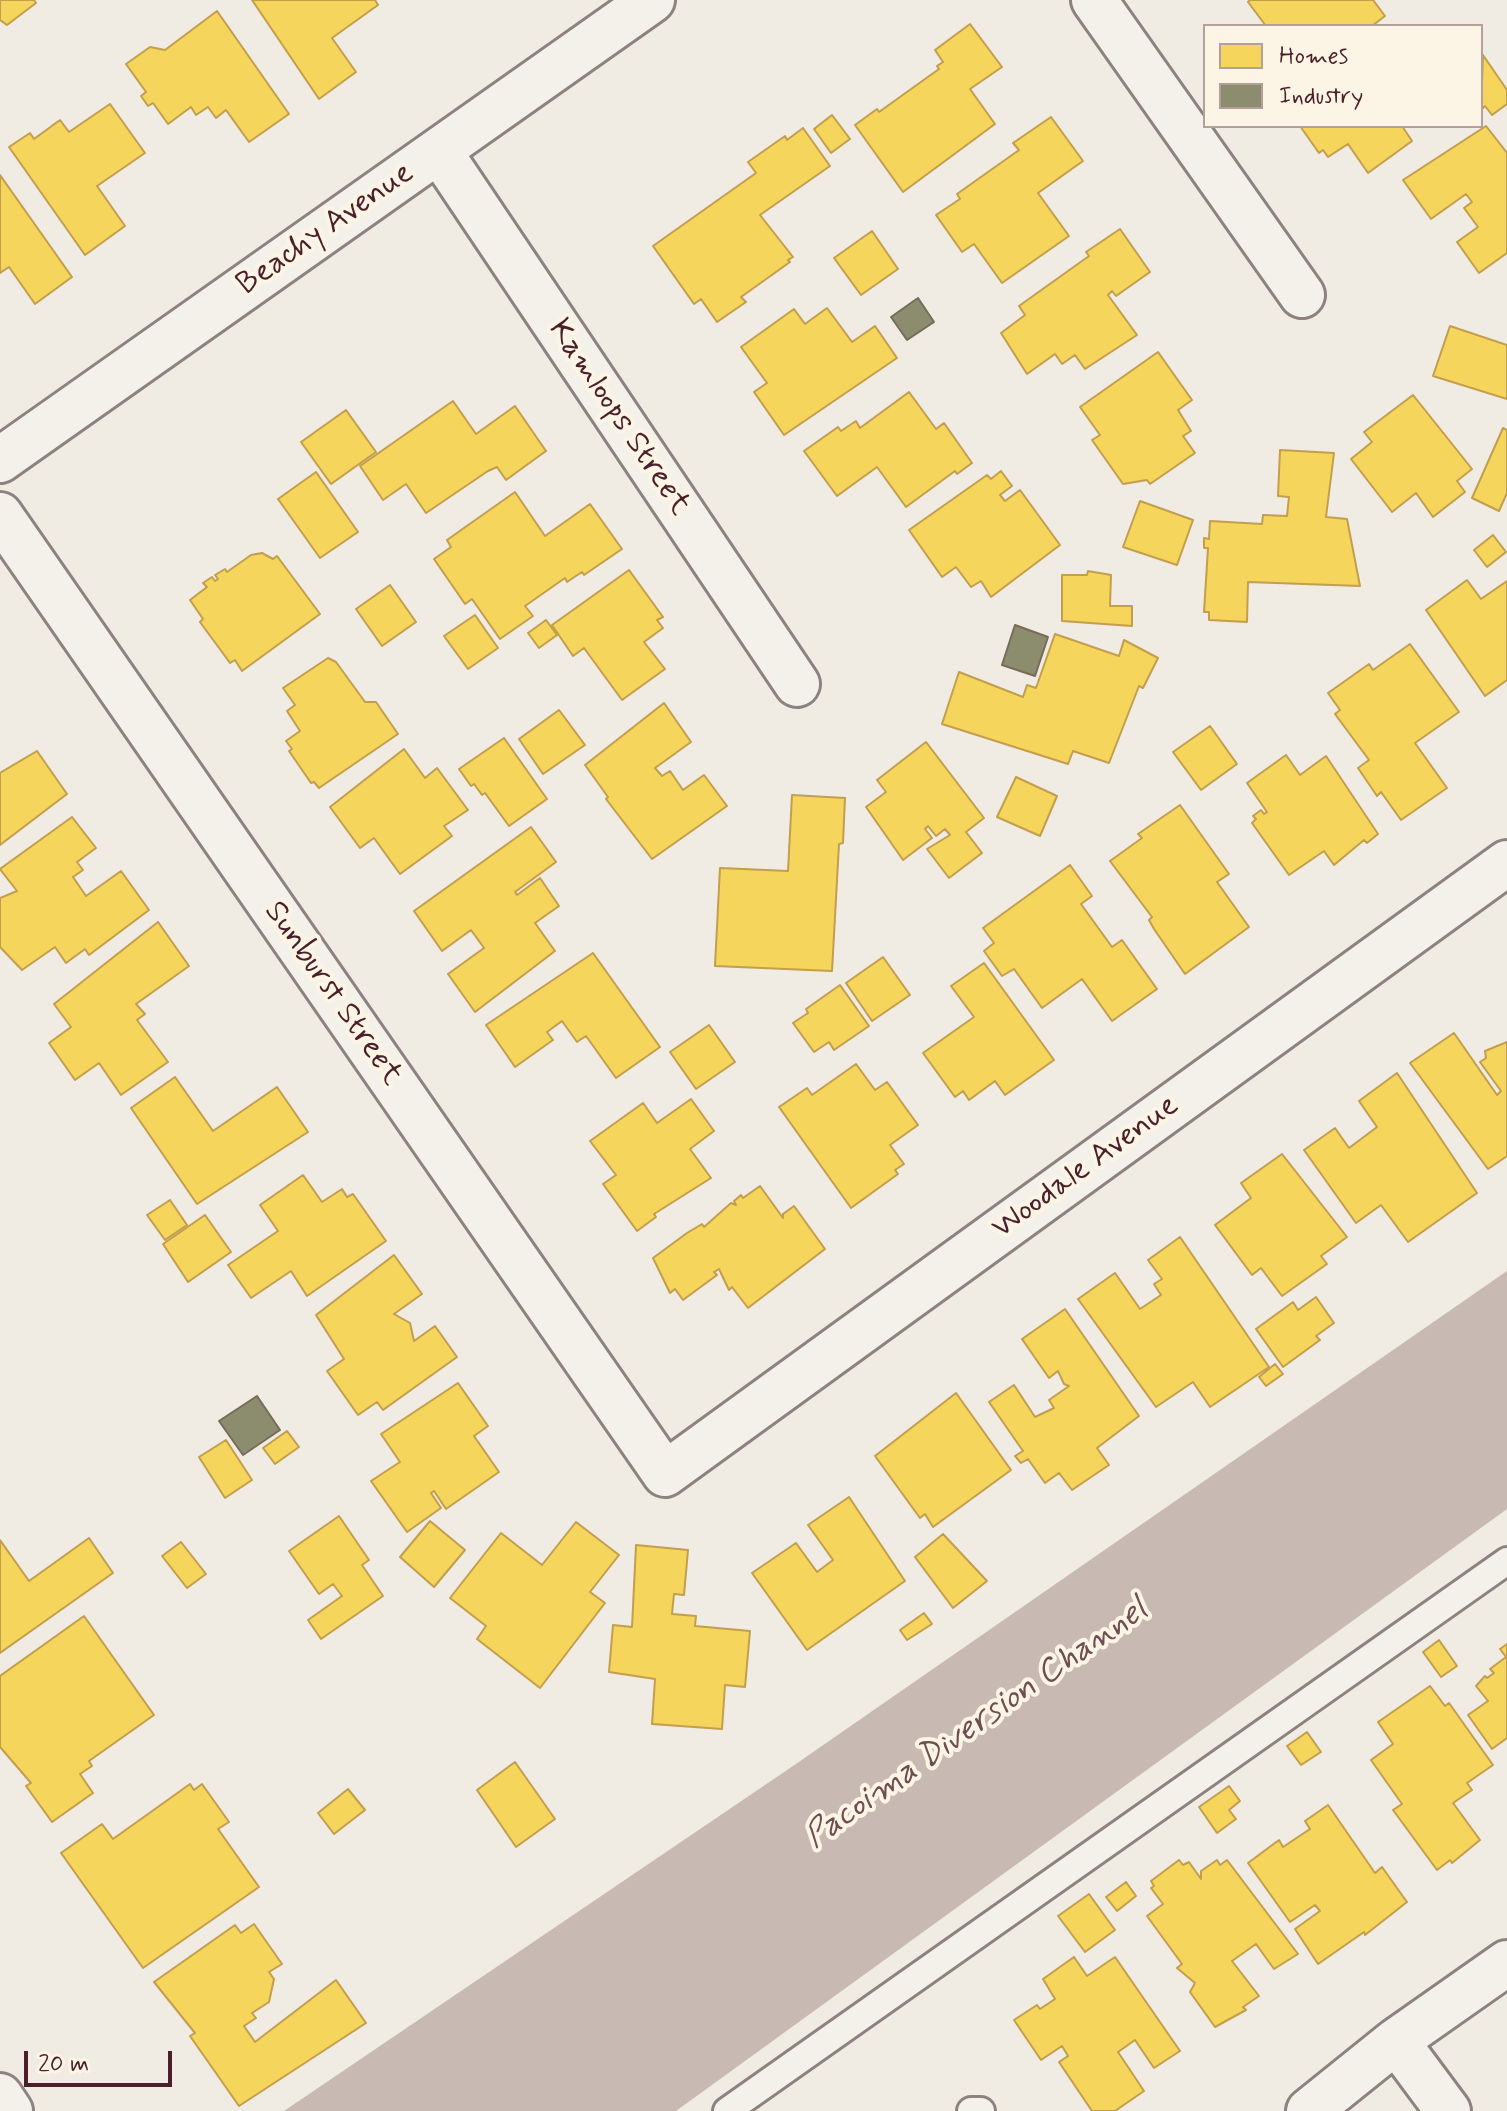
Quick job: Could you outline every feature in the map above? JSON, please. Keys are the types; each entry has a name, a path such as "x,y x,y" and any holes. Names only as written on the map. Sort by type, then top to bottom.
{"street":[{"name":"Beachy Avenue","path":"0,460 652,0"},
{"path":"1094,0 1302,295"},
{"name":"Kamloops Street","path":"439,151 797,684"},
{"name":"Sunburst Street","path":"0,515 665,1474"},
{"name":"Woodale Avenue","path":"665,1474 1507,863"},
{"path":"1309,2111 1396,2041 1507,1963"},
{"path":"1396,2041 1448,2111"},
{"path":"0,2096 10,2111"}],"lane":[{"path":"727,2111 1507,1561"},
{"path":"971,2111 981,2111"}],"water":[{"name":"Pacoima Diversion Channel","path":"1507,1271 1507,1509 676,2111 284,2111 793,1766"}],"building: Homes":[{"path":"0,0 34,0 36,3 7,25 0,20"},
{"path":"252,0 375,0 378,5 332,38 356,72 319,99"},
{"path":"1373,0 1385,16 1375,24 1264,24 1248,2"},
{"path":"217,11 289,114 249,142 226,110 216,118 208,107 196,115 191,107 168,124 153,103 148,106 141,96 146,92 126,64 150,47 165,50"},
{"path":"970,24 1002,67 970,89 995,124 903,192 855,125 877,109 879,112 939,69 937,66 943,62 935,50"},
{"path":"1483,55 1507,90 1507,104 1492,115 1485,106 1483,108"},
{"path":"110,104 145,153 97,186 125,226 85,255 9,147 30,133 34,139 60,120 69,132"},
{"path":"832,115 850,139 831,153 814,129"},
{"path":"1051,117 1083,161 1038,193 1069,236 1002,283 974,244 962,252 936,215 960,199 957,194 1019,150 1013,143"},
{"path":"1486,126 1507,153 1507,253 1479,273 1457,242 1478,227 1464,208 1472,202 1466,194 1431,219 1403,180"},
{"path":"803,128 830,166 760,215 793,257 741,297 746,302 717,322 701,299 694,304 653,246 756,173 748,162 785,136 787,140"},
{"path":"1301,128 1403,128 1412,141 1368,173 1348,144 1328,157 1323,150 1319,153"},
{"path":"0,175 72,277 35,304 9,267 0,273"},
{"path":"1120,229 1150,272 1116,296 1112,291 1108,295 1137,335 1085,369 1075,355 1062,364 1055,354 1027,374 1001,333 1025,315 1019,306 1089,256 1086,252"},
{"path":"872,231 898,269 861,295 834,258"},
{"path":"827,308 852,342 875,326 897,358 784,435 754,392 767,383 741,347 794,309 805,324"},
{"path":"1450,326 1507,345 1507,399 1433,376"},
{"path":"1158,352 1192,400 1178,410 1191,431 1183,436 1195,453 1150,484 1147,480 1123,484 1092,440 1100,435 1080,407"},
{"path":"909,392 936,429 944,423 972,463 957,474 955,471 906,507 877,467 837,496 804,451 838,427 841,431 856,421 860,428"},
{"path":"1413,395 1472,469 1457,481 1465,492 1433,517 1416,493 1392,512 1351,459 1372,442 1364,432"},
{"path":"453,401 476,434 515,406 546,451 506,480 497,467 488,471 426,513 406,484 383,500 360,466"},
{"path":"346,410 376,452 331,484 301,442"},
{"path":"1503,428 1507,430 1507,493 1499,511 1472,498"},
{"path":"1280,450 1334,453 1326,517 1347,519 1360,586 1248,582 1247,622 1209,620 1209,612 1204,612 1208,548 1204,548 1204,538 1209,539 1210,521 1262,524 1263,515 1287,516 1289,497 1278,496"},
{"path":"1001,471 1012,486 1000,495 1005,501 1020,490 1060,545 991,597 981,581 971,587 956,567 942,577 909,530 987,475 991,479"},
{"path":"316,472 358,532 320,558 278,499"},
{"path":"515,492 545,536 590,504 622,549 584,575 582,572 567,582 565,578 525,606 533,616 500,639 472,599 465,604 434,559 451,547 447,540"},
{"path":"1140,501 1193,520 1177,565 1123,547"},
{"path":"1493,535 1506,552 1487,567 1474,550"},
{"path":"262,553 273,559 277,556 320,614 242,671 235,660 230,663 200,622 203,619 190,600 207,587 203,583 212,577 215,581 218,579 215,575 225,569 227,572 251,555"},
{"path":"629,570 663,617 657,620 663,628 644,642 665,669 622,700 584,648 573,656 552,625"},
{"path":"1088,571 1111,575 1110,606 1132,606 1132,626 1062,621 1062,575 1087,575"},
{"path":"1467,580 1481,599 1507,581 1507,680 1485,696 1426,610"},
{"path":"390,585 416,622 382,646 356,609"},
{"path":"475,615 498,648 468,669 444,636"},
{"path":"546,620 557,635 539,648 528,633"},
{"path":"1055,634 1119,656 1124,640 1158,658 1143,688 1139,686 1109,763 1073,751 1068,764 942,724 959,672 1023,697 1027,685 1036,688"},
{"path":"1410,644 1459,712 1415,743 1447,788 1401,820 1381,792 1377,796 1358,768 1369,760 1335,714 1340,710 1328,693 1369,664 1373,670"},
{"path":"328,658 336,662 365,702 376,702 398,734 319,788 314,782 311,783 289,751 292,749 286,741 300,731 287,711 295,705 283,688"},
{"path":"664,703 691,742 655,768 662,776 670,771 683,790 704,775 727,806 652,859 606,799 608,797 585,765"},
{"path":"559,710 585,745 543,774 519,739"},
{"path":"1210,726 1237,764 1201,790 1173,752"},
{"path":"504,738 547,799 509,826 485,793 482,795 474,784 471,786 459,769"},
{"path":"926,742 984,818 966,832 982,853 949,878 927,849 950,835 945,829 936,836 928,826 925,829 932,838 903,860 866,807 886,792 877,780"},
{"path":"404,749 425,778 437,768 468,810 444,826 452,836 400,874 374,838 360,848 330,807"},
{"path":"37,751 67,794 0,845 0,773"},
{"path":"1286,755 1300,775 1326,756 1378,834 1367,843 1364,840 1334,865 1324,851 1289,875 1252,823 1256,819 1253,816 1261,810 1264,814 1267,812 1247,783"},
{"path":"1016,777 1057,796 1040,836 997,817"},
{"path":"792,795 845,798 843,843 839,844 832,971 715,966 720,868 788,871"},
{"path":"1180,805 1229,874 1217,882 1249,927 1185,974 1154,929 1149,920 1152,917 1110,861 1142,838 1138,834"},
{"path":"72,817 96,848 77,862 83,870 73,877 86,896 121,871 149,910 89,955 85,949 66,963 55,947 22,970 0,947 0,898 17,891 0,869"},
{"path":"531,827 556,862 515,892 517,895 540,878 559,906 535,923 555,951 475,1012 448,974 484,948 471,930 442,951 414,911"},
{"path":"1070,865 1092,896 1081,904 1112,947 1122,940 1157,989 1112,1021 1082,979 1042,1008 1014,969 1002,976 984,951 994,943 983,928"},
{"path":"158,922 189,966 136,1004 145,1014 137,1020 168,1062 121,1095 99,1063 75,1080 49,1043 71,1027 54,1004"},
{"path":"593,953 660,1047 616,1078 586,1036 577,1042 562,1021 547,1032 553,1040 515,1067 486,1025"},
{"path":"883,957 910,995 872,1021 846,983"},
{"path":"984,963 1054,1060 1005,1095 995,1081 969,1100 963,1091 955,1097 923,1053 974,1017 951,986"},
{"path":"840,985 869,1026 834,1050 829,1042 814,1052 793,1023 808,1013 806,1009"},
{"path":"709,1025 735,1062 696,1089 670,1052"},
{"path":"1454,1033 1497,1095 1501,1091 1480,1062 1486,1058 1485,1051 1507,1042 1507,1156 1488,1169 1410,1063"},
{"path":"856,1064 875,1090 887,1082 918,1125 890,1145 904,1164 895,1170 898,1174 851,1208 779,1107 807,1088 812,1095"},
{"path":"1397,1073 1477,1193 1408,1242 1381,1205 1356,1223 1304,1150 1335,1128 1349,1148 1377,1127 1359,1101"},
{"path":"175,1077 213,1131 277,1087 308,1132 197,1204 131,1108"},
{"path":"691,1099 714,1131 690,1149 711,1178 654,1214 656,1217 637,1231 603,1184 616,1175 590,1141 643,1103 657,1123"},
{"path":"1282,1154 1347,1237 1321,1256 1327,1264 1282,1296 1261,1268 1252,1275 1215,1225 1251,1198 1241,1183"},
{"path":"303,1175 322,1202 342,1189 347,1197 353,1194 386,1241 307,1296 291,1271 251,1298 228,1265 278,1231 260,1205"},
{"path":"760,1186 783,1218 783,1214 794,1206 825,1249 748,1308 732,1287 729,1290 719,1269 714,1272 717,1275 683,1300 675,1289 670,1293 653,1258 687,1233 702,1224 704,1227 731,1203 736,1205 734,1201 741,1195 743,1198"},
{"path":"170,1200 187,1225 165,1240 147,1215"},
{"path":"205,1215 231,1252 188,1282 163,1244"},
{"path":"1180,1237 1269,1367 1210,1407 1193,1382 1156,1407 1078,1299 1115,1273 1140,1309 1161,1295 1154,1284 1162,1279 1148,1260"},
{"path":"394,1255 422,1294 394,1314 410,1323 414,1341 435,1326 457,1357 383,1410 377,1402 358,1415 327,1371 344,1359 316,1315"},
{"path":"1316,1297 1334,1323 1316,1336 1320,1340 1283,1367 1256,1329 1293,1302 1298,1310"},
{"path":"1065,1309 1139,1416 1097,1448 1109,1465 1072,1490 1059,1473 1045,1483 1028,1459 1021,1463 1015,1456 1023,1451 989,1402 1014,1385 1035,1417 1054,1408 1049,1400 1069,1386 1064,1384 1058,1371 1049,1378 1022,1339"},
{"path":"1275,1364 1283,1374 1266,1386 1259,1377"},
{"path":"458,1383 488,1426 474,1436 499,1472 446,1509 434,1491 431,1493 441,1508 407,1532 371,1481 400,1462 381,1434"},
{"path":"956,1393 1011,1470 933,1527 925,1514 920,1518 875,1456"},
{"path":"287,1431 299,1447 275,1464 263,1448"},
{"path":"226,1440 252,1480 225,1498 199,1457"},
{"path":"849,1497 905,1581 807,1650 752,1573 796,1543 817,1572 833,1560 808,1525"},
{"path":"339,1516 369,1560 362,1565 383,1596 321,1639 308,1620 342,1596 333,1584 319,1594 289,1551"},
{"path":"430,1521 465,1550 434,1587 400,1557"},
{"path":"576,1522 619,1555 590,1592 605,1603 540,1688 477,1639 486,1626 450,1598 501,1533 542,1565"},
{"path":"943,1534 987,1581 953,1608 915,1557"},
{"path":"89,1538 113,1573 0,1653 0,1540 29,1581"},
{"path":"181,1542 206,1574 187,1588 162,1556"},
{"path":"636,1545 688,1550 684,1595 674,1594 672,1614 696,1616 695,1626 750,1631 745,1687 725,1685 722,1729 652,1724 655,1679 609,1672 613,1625 632,1627"},
{"path":"924,1613 932,1624 907,1640 900,1630"},
{"path":"84,1616 154,1715 89,1761 92,1766 80,1774 93,1793 52,1822 26,1786 31,1783 0,1747 0,1676"},
{"path":"1439,1640 1457,1666 1441,1677 1423,1652"},
{"path":"1507,1644 1507,1738 1492,1749 1468,1715 1488,1701 1476,1686 1485,1676 1487,1678 1494,1673 1490,1669 1506,1657 1500,1649"},
{"path":"1430,1686 1445,1706 1449,1703 1493,1765 1467,1783 1472,1790 1453,1803 1480,1840 1452,1863 1450,1860 1437,1870 1393,1810 1402,1804 1371,1760 1393,1744 1378,1722"},
{"path":"1307,1732 1321,1752 1301,1765 1287,1746"},
{"path":"515,1762 555,1819 516,1847 477,1790"},
{"path":"190,1784 194,1790 202,1784 229,1822 218,1829 259,1887 143,1968 61,1853 102,1824 113,1839"},
{"path":"1229,1786 1240,1801 1229,1810 1236,1819 1217,1833 1199,1807"},
{"path":"348,1789 365,1810 334,1834 318,1813"},
{"path":"1328,1805 1375,1873 1382,1867 1407,1902 1365,1935 1364,1932 1318,1964 1295,1929 1320,1911 1315,1905 1290,1922 1248,1863 1279,1840 1283,1847 1310,1829 1305,1821"},
{"path":"1179,1860 1183,1865 1189,1862 1201,1879 1201,1871 1217,1860 1220,1865 1227,1860 1298,1954 1274,1969 1256,1944 1232,1961 1259,1996 1243,2007 1246,2010 1215,2027 1190,1992 1195,1983 1177,1968 1182,1964 1147,1916 1163,1904 1151,1888 1154,1886 1151,1881"},
{"path":"1126,1882 1136,1896 1117,1911 1106,1897"},
{"path":"1089,1894 1115,1930 1085,1952 1058,1916"},
{"path":"254,1924 282,1964 269,1972 274,1979 269,2002 252,2013 256,2018 244,2026 255,2042 336,1980 366,2023 239,2106 190,2036 195,2033 154,1982 235,1925 241,1933"},
{"path":"1074,1957 1087,1976 1115,1957 1180,2051 1154,2068 1135,2040 1118,2052 1144,2091 1115,2111 1092,2111 1059,2062 1068,2056 1062,2046 1041,2060 1014,2020 1037,2005 1040,2009 1055,1999 1043,1979"}],"building: Industry":[{"path":"918,298 934,322 907,340 891,317"},
{"path":"1015,625 1048,637 1035,676 1002,665"},
{"path":"257,1396 280,1430 243,1455 219,1421"}]}
